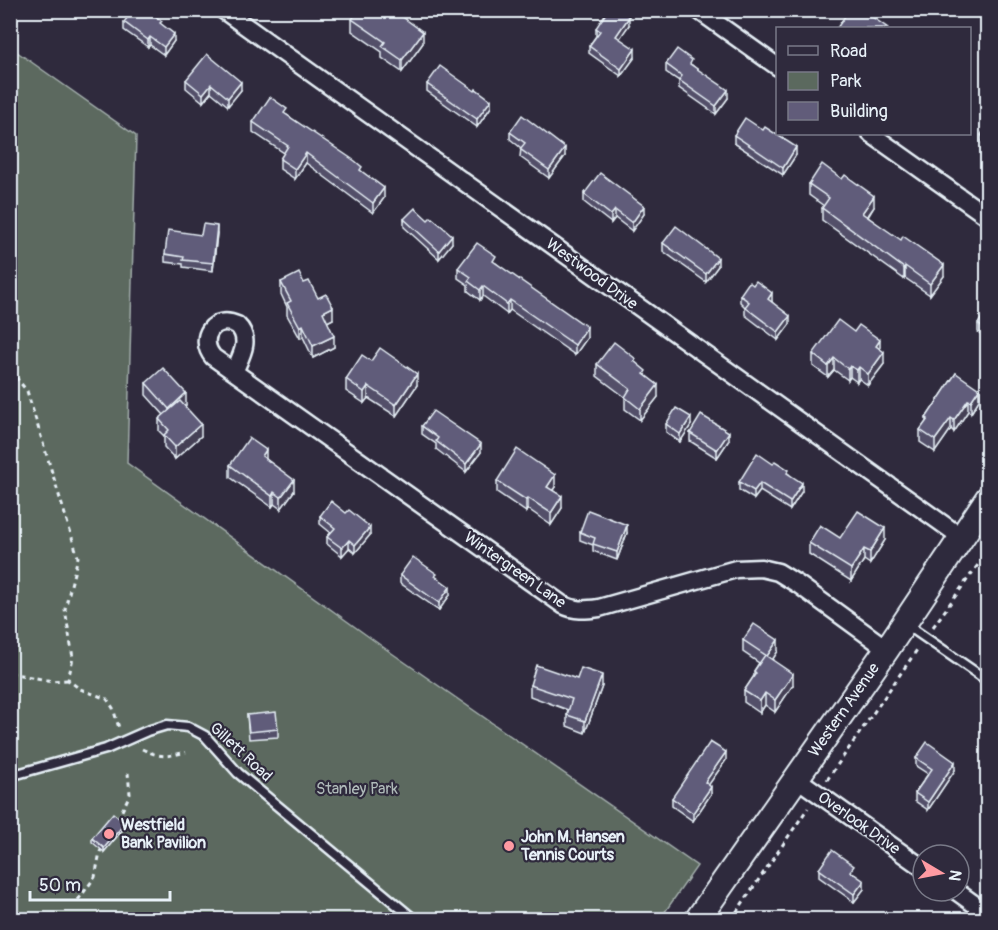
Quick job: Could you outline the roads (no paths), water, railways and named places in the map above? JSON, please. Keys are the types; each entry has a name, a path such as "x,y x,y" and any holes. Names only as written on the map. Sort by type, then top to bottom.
{"main road":[{"name":"Western Avenue","path":"697,920 887,649 987,498"}],"street":[{"name":"Westwood Drive","path":"223,10 961,537"},
{"path":"698,10 776,66"},
{"path":"872,135 987,217"},
{"name":"Wintergreen Lane","path":"234,372 571,609 599,608 736,569 761,568 778,572 799,585 887,649"},
{"name":"Overlook Drive","path":"796,778 911,859"},
{"path":"971,902 987,914"}],"lane":[{"path":"904,623 987,681"},
{"name":"Gillett Road","path":"10,776 106,748 137,734 160,727 180,725 194,729 212,742 238,773 415,920"}],"place":[{"name":"Westfield Bank Pavilion","path":"109,834"},
{"name":"John M. Hansen Tennis Courts","path":"509,846"}],"park label":[{"name":"Stanley Park","path":"357,789"}]}
